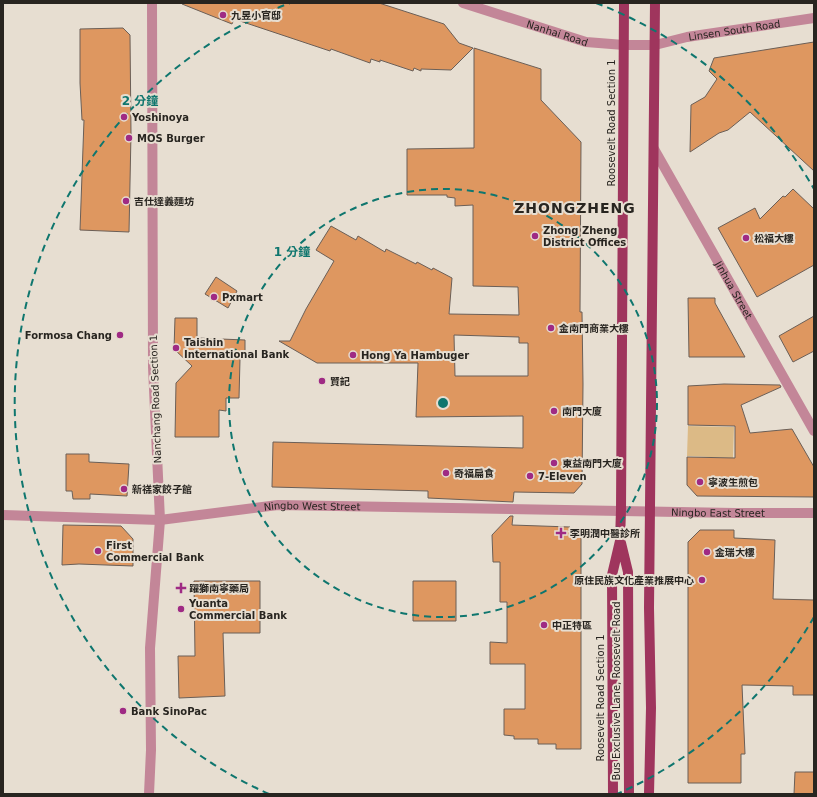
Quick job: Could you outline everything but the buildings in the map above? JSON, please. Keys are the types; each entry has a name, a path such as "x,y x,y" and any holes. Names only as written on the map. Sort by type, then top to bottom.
{"main road":[{"name":"Roosevelt Road Section 1","path":"613,794 612,575 620,541 621,510 624,3"},
{"path":"649,794 651,708 650,608 655,3"},
{"name":"Bus Exclusive Lane, Roosevelt Road","path":"620,541 628,572 629,794"}],"street":[{"name":"Nanchang Road Section 1","path":"149,794 151,750 150,648 160,520 153,367 152,3"},
{"name":"Nanhai Road","path":"463,3 586,42 624,45 655,45"},
{"name":"Linsen South Road","path":"655,45 687,37 814,18"},
{"name":"Jinhua Street","path":"654,149 814,431"},
{"name":"Ningbo West Street","path":"3,515 160,520 278,505 621,510"},
{"name":"Ningbo East Street","path":"621,510 814,513"}],"shaded area":[{"path":"688,426 734,427 733,458 687,456"}],"place":[{"name":"九昱小官邸","path":"223,15"},
{"name":"Yoshinoya","path":"124,117"},
{"name":"MOS Burger","path":"129,138"},
{"name":"吉仕達義麵坊","path":"126,201"},
{"name":"Zhong Zheng District Offices","path":"535,236"},
{"name":"松福大樓","path":"746,238"},
{"name":"Pxmart","path":"214,297"},
{"name":"金南門商業大樓","path":"551,328"},
{"name":"Formosa Chang","path":"120,335"},
{"name":"Taishin International Bank","path":"176,348"},
{"name":"Hong Ya Hambuger","path":"353,355"},
{"name":"賢記","path":"322,381"},
{"name":"南門大廈","path":"554,411"},
{"name":"東益南門大廈","path":"554,463"},
{"name":"奇福扁食","path":"446,473"},
{"name":"7-Eleven","path":"530,476"},
{"name":"寧波生煎包","path":"700,482"},
{"name":"新禚家餃子館","path":"124,489"},
{"name":"李明潤中醫診所","path":"561,533"},
{"name":"First Commercial Bank","path":"98,551"},
{"name":"金瑞大樓","path":"707,552"},
{"name":"原住民族文化產業推展中心","path":"702,580"},
{"name":"躍獅南寧藥局","path":"181,588"},
{"name":"Yuanta Commercial Bank","path":"181,609"},
{"name":"中正特區","path":"544,625"},
{"name":"Bank SinoPac","path":"123,711"}],"district":[{"name":"ZHONGZHENG","path":"575,208"}]}
